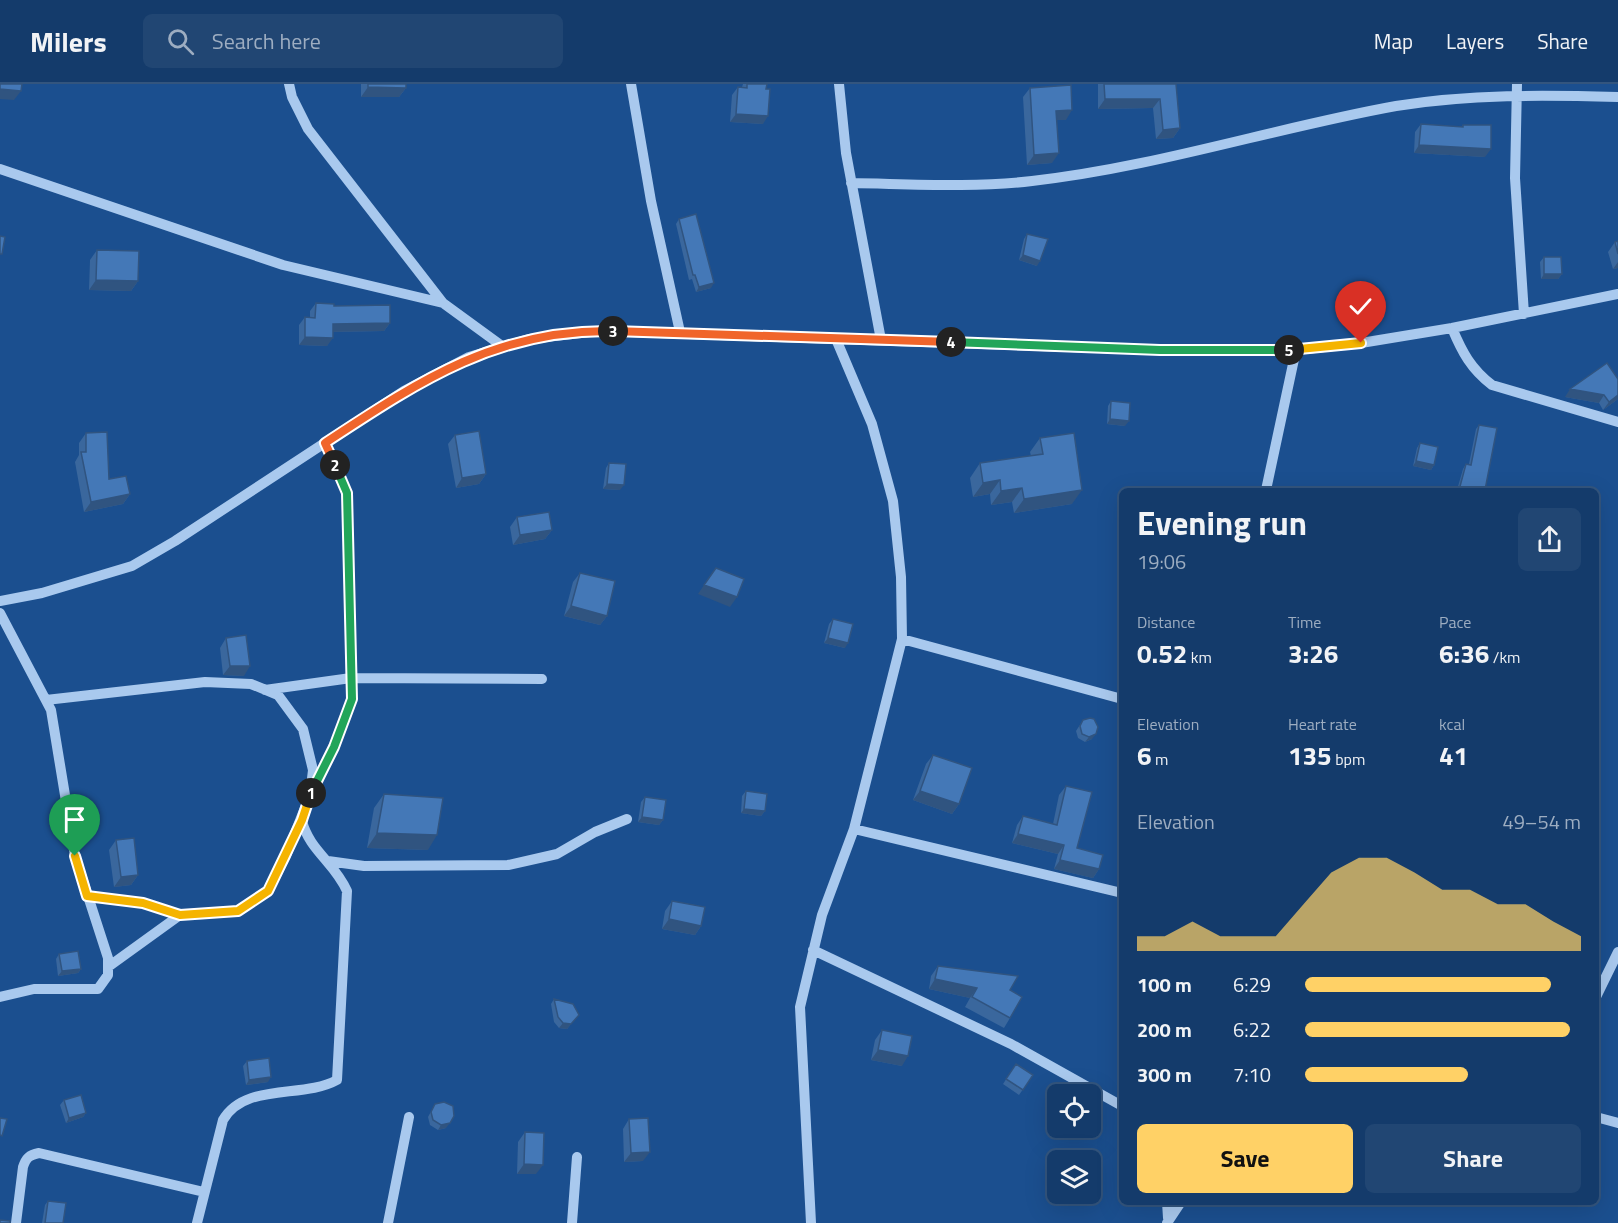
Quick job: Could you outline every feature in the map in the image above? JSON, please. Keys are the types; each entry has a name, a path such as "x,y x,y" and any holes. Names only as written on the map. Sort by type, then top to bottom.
{"street":[{"path":"289,84 292,97 308,129 443,303 502,346"},
{"path":"631,84 651,201 680,332"},
{"path":"839,84 851,183 881,340"},
{"path":"851,183 1003,184 1034,181 1187,153 1398,106 1516,89 1618,97"},
{"path":"1516,89 1515,178 1524,314"},
{"path":"0,169 283,265 443,303"},
{"path":"0,601 42,593 132,566 175,541 424,380 469,357 529,339 598,331 680,332 1160,350 1296,350 1361,343 1452,328 1618,294"},
{"path":"1452,328 1464,357 1477,374 1492,385 1618,422"},
{"path":"811,1223 799,1039 800,1007 822,915 854,829 902,639 901,577 894,501 872,424 836,339"},
{"path":"1266,488 1296,350"},
{"path":"87,896 143,903 180,915 238,911 268,891 302,820 310,795 334,747 352,699 347,493 325,443"},
{"path":"0,613 51,710 75,856 108,958 108,975 98,988 34,990 0,997"},
{"path":"902,639 1119,698"},
{"path":"265,690 351,678 542,679"},
{"path":"46,700 206,682 250,684 278,695 303,729 313,770 310,795"},
{"path":"328,861 364,866 508,865 557,854 595,832 627,819"},
{"path":"197,1223 223,1120 229,1110 236,1103 281,1092 327,1085 337,1080 347,891 339,873 306,836 302,820"},
{"path":"854,829 1119,892"},
{"path":"108,967 180,915"},
{"path":"813,950 1011,1044 1119,1104"},
{"path":"1599,991 1618,952"},
{"path":"388,1223 409,1117"},
{"path":"1599,1118 1618,1123"},
{"path":"16,1223 23,1167 25,1159 32,1154 39,1153 204,1192"},
{"path":"572,1223 576,1158"},
{"path":"1167,1205 1167,1221"},
{"path":"1167,1221 1179,1205"}],"building":[{"path":"0,84 22,84 21,91 0,89"},
{"path":"368,84 406,84 406,88 368,87"},
{"path":"747,84 767,84 766,89 770,89 768,116 736,114 738,87 747,88"},
{"path":"1104,84 1176,84 1180,128 1163,130 1160,99 1105,99"},
{"path":"1071,85 1072,110 1056,111 1059,153 1034,155 1030,88"},
{"path":"1421,124 1463,127 1463,125 1491,125 1491,149 1419,145"},
{"path":"696,214 714,283 699,287 693,275 679,219"},
{"path":"1027,234 1048,239 1040,261 1023,255"},
{"path":"0,236 5,237 2,254 0,254"},
{"path":"97,250 139,251 138,281 96,280"},
{"path":"1544,257 1561,257 1562,274 1544,274"},
{"path":"316,303 334,304 334,306 390,305 390,323 333,324 333,338 305,337 305,317 315,318"},
{"path":"1607,363 1618,379 1618,395 1609,402 1604,395 1570,389"},
{"path":"1111,401 1130,403 1129,421 1110,419"},
{"path":"1479,425 1497,428 1485,488 1460,488 1466,464 1471,465"},
{"path":"479,431 486,474 462,478 455,435"},
{"path":"107,432 109,479 126,476 130,494 91,502 81,452 86,452 86,433"},
{"path":"1074,433 1082,490 1024,499 1022,488 1001,491 1000,480 983,483 980,463 1043,454 1040,438"},
{"path":"1420,443 1438,447 1434,465 1416,461"},
{"path":"609,463 626,464 624,485 607,484"},
{"path":"549,512 552,530 520,535 517,517"},
{"path":"716,568 744,579 737,597 704,585"},
{"path":"580,573 615,581 607,616 571,606"},
{"path":"833,619 853,624 848,643 828,638"},
{"path":"246,635 250,666 230,666 226,638"},
{"path":"1094,719 1098,727 1096,734 1089,737 1082,734 1080,726 1083,720"},
{"path":"933,755 972,768 959,804 920,791"},
{"path":"1066,786 1092,792 1077,848 1103,855 1099,869 1060,860 1064,845 1018,834 1023,816 1057,825"},
{"path":"746,791 767,794 765,811 744,809"},
{"path":"384,794 443,798 437,835 377,833"},
{"path":"645,797 666,800 663,820 642,817"},
{"path":"134,838 138,875 121,877 116,840"},
{"path":"672,901 705,907 701,926 669,919"},
{"path":"78,951 81,969 62,971 59,954"},
{"path":"938,966 1018,976 1010,990 1022,997 1010,1018 972,997 977,988 935,979"},
{"path":"554,999 573,1004 579,1015 571,1024 563,1023 558,1017"},
{"path":"882,1030 912,1036 908,1056 878,1050"},
{"path":"269,1058 271,1077 249,1080 247,1061"},
{"path":"1016,1064 1033,1075 1023,1090 1006,1079"},
{"path":"81,1095 86,1113 69,1118 64,1100"},
{"path":"444,1102 453,1106 454,1116 450,1123 441,1125 433,1120 431,1112 435,1104"},
{"path":"0,1118 7,1119 2,1136 0,1135"},
{"path":"648,1118 650,1152 631,1153 629,1119"},
{"path":"525,1132 544,1133 543,1165 524,1164"},
{"path":"48,1201 66,1203 63,1223 45,1223"},
{"path":"0,1220 10,1221 10,1223 0,1223"}],"route":[{"path":"75,856 87,896 143,903 180,915 238,911 268,891 302,820 310,795 334,747 352,699 347,493 325,443 404,392 469,357 529,339 598,331 1160,350 1296,350 1361,343"}]}
